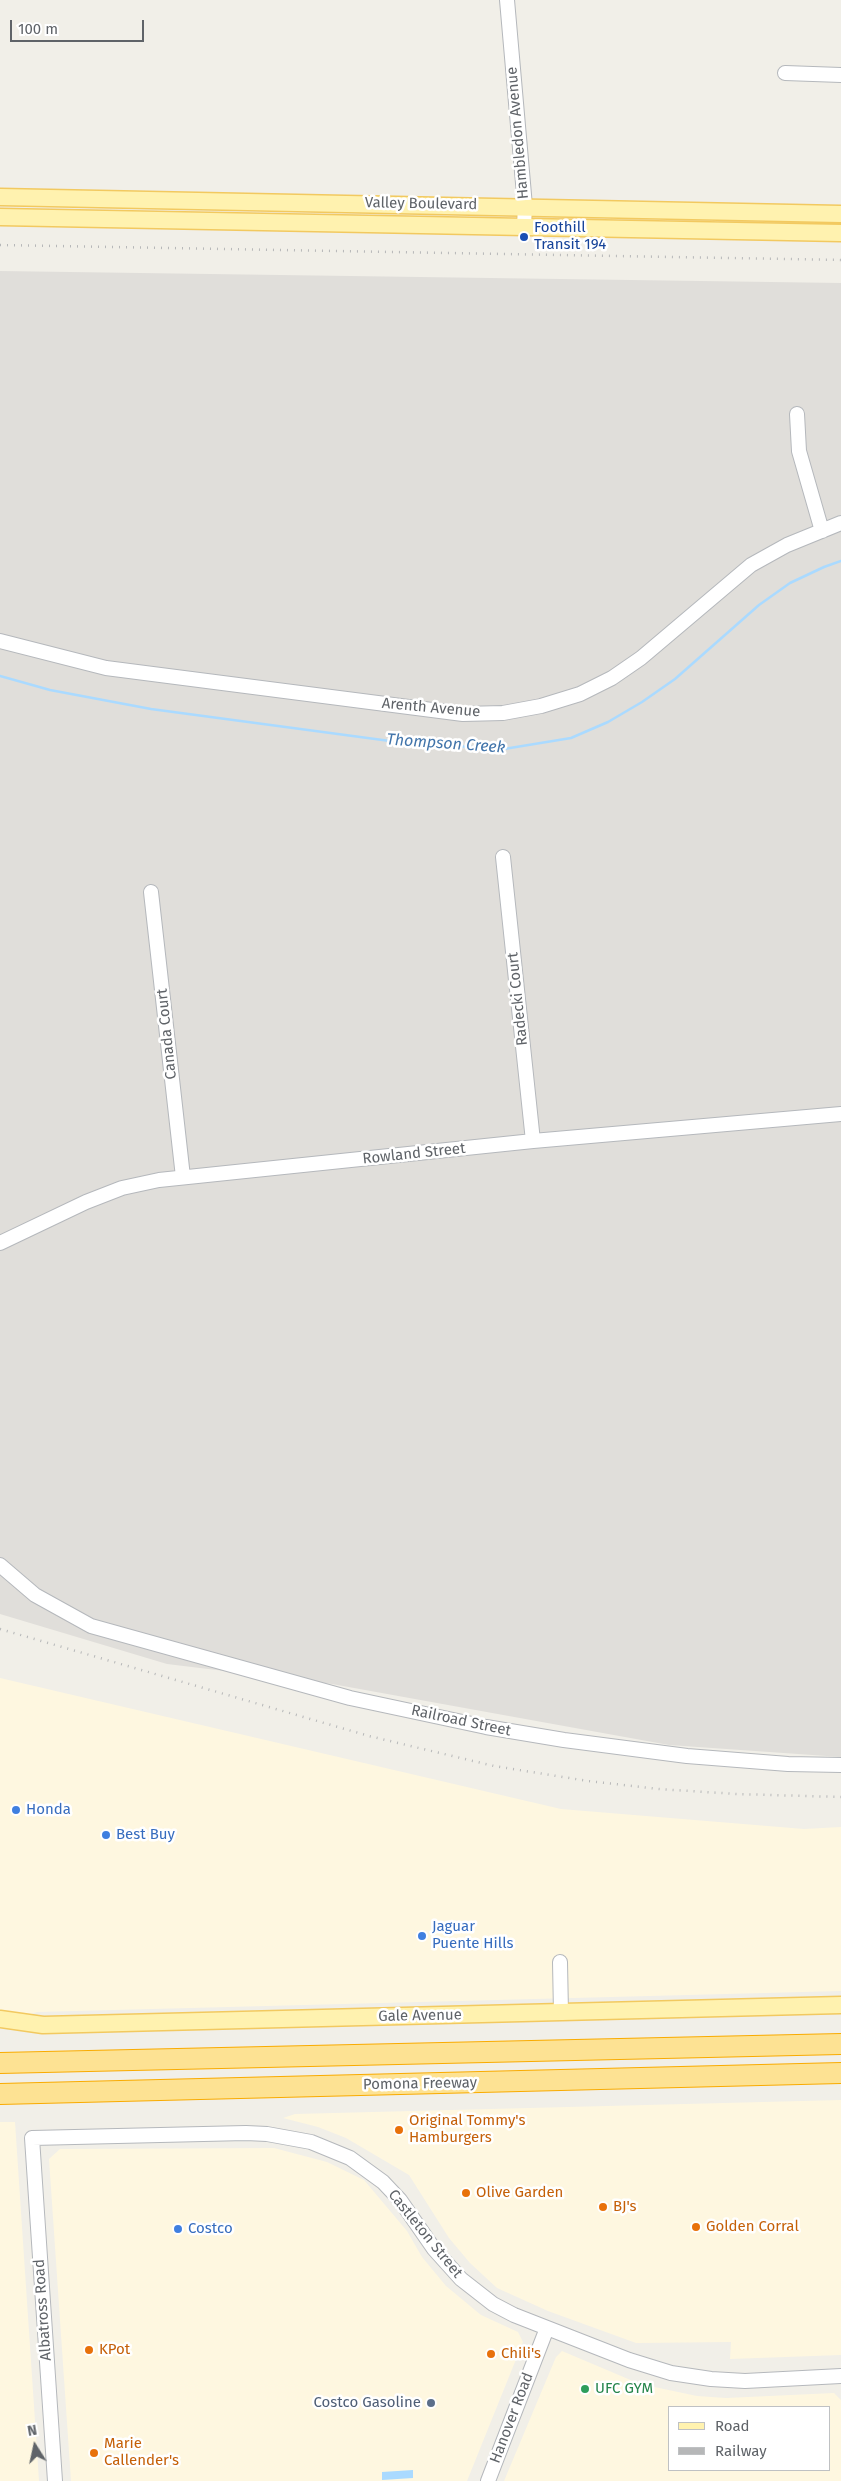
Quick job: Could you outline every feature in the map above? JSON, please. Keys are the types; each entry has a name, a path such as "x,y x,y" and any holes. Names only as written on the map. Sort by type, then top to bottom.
{"highway":[{"name":"Pomona Freeway","path":"0,2063 841,2044"},
{"path":"0,2074 841,2056"},
{"path":"0,2080 841,2062"},
{"name":"Pomona Freeway","path":"0,2094 841,2073"}],"main road":[{"name":"Valley Boulevard","path":"0,197 243,200 841,214"},
{"path":"243,200 243,221"},
{"path":"639,228 693,219 702,216 707,210"},
{"name":"Valley Boulevard","path":"0,217 841,232"},
{"name":"Gale Avenue","path":"0,2019 43,2025 841,2005"}],"street":[{"name":"Hambledon Avenue","path":"507,0 525,206 524,226"},
{"path":"785,73 841,74"},
{"path":"797,414 799,451 822,531"},
{"name":"Arenth Avenue","path":"0,641 106,668 463,714 503,713 541,706 580,694 612,678 641,658 751,565 787,545 841,523"},
{"name":"Radecki Court","path":"504,857 532,1141"},
{"name":"Canada Court","path":"151,892 183,1177"},
{"name":"Rowland Street","path":"0,1243 86,1202 122,1188 183,1177 532,1141 841,1114"},
{"name":"Railroad Street","path":"0,1565 35,1595 91,1626 350,1698 486,1727 560,1740 688,1756 788,1764 841,1765"},
{"path":"560,1962 561,2013"},
{"name":"Castleton Street","path":"32,2138 246,2133 290,2137 331,2149 350,2158 382,2182 412,2214 444,2262 476,2293 514,2315 650,2367 697,2377 751,2381 841,2376"},
{"name":"Albatross Road","path":"32,2138 55,2481"},
{"name":"Hanover Road","path":"488,2481 547,2328"}],"shaded area":[{"path":"0,271 841,283 841,1757 669,1745 332,1684 167,1664 0,1614"},
{"path":"0,1678 561,1809 804,1829 841,1827 841,1991 37,2012 0,2024"},
{"path":"841,2100 841,2355 730,2359 731,2342 636,2343 548,2311 497,2288 470,2263 449,2238 409,2175 346,2138 318,2127 283,2118 295,2114"},
{"path":"0,2122 15,2122 39,2481 0,2481"},
{"path":"274,2148 327,2162 364,2180 407,2231 422,2257 446,2286 481,2315 518,2332 523,2342 467,2481 71,2481 49,2159 60,2149"},
{"path":"562,2351 640,2384 697,2396 726,2398 834,2393 841,2400 841,2481 504,2481 556,2357"}],"water":[{"path":"413,2470 413,2478 382,2480 382,2472"}],"waterway":[{"name":"Thompson Creek","path":"0,676 50,690 151,709 405,743 504,749 571,738 608,722 642,702 675,679 759,605 790,583 841,561"}],"railway":[{"path":"0,245 841,260"},
{"path":"0,1629 369,1736 494,1766 588,1781 659,1789 736,1794 841,1797"}],"place":[{"name":"Foothill Transit 194","path":"524,237"},
{"name":"Honda","path":"16,1810"},
{"name":"Best Buy","path":"106,1835"},
{"name":"Jaguar Puente Hills","path":"422,1936"},
{"name":"Original Tommy's Hamburgers","path":"399,2130"},
{"name":"Olive Garden","path":"466,2193"},
{"name":"BJ's","path":"603,2207"},
{"name":"Golden Corral","path":"696,2227"},
{"name":"Costco","path":"178,2229"},
{"name":"KPot","path":"89,2350"},
{"name":"Chili's","path":"491,2354"},
{"name":"UFC GYM","path":"585,2389"},
{"name":"Costco Gasoline","path":"431,2403"},
{"name":"Marie Callender's","path":"94,2453"}]}
